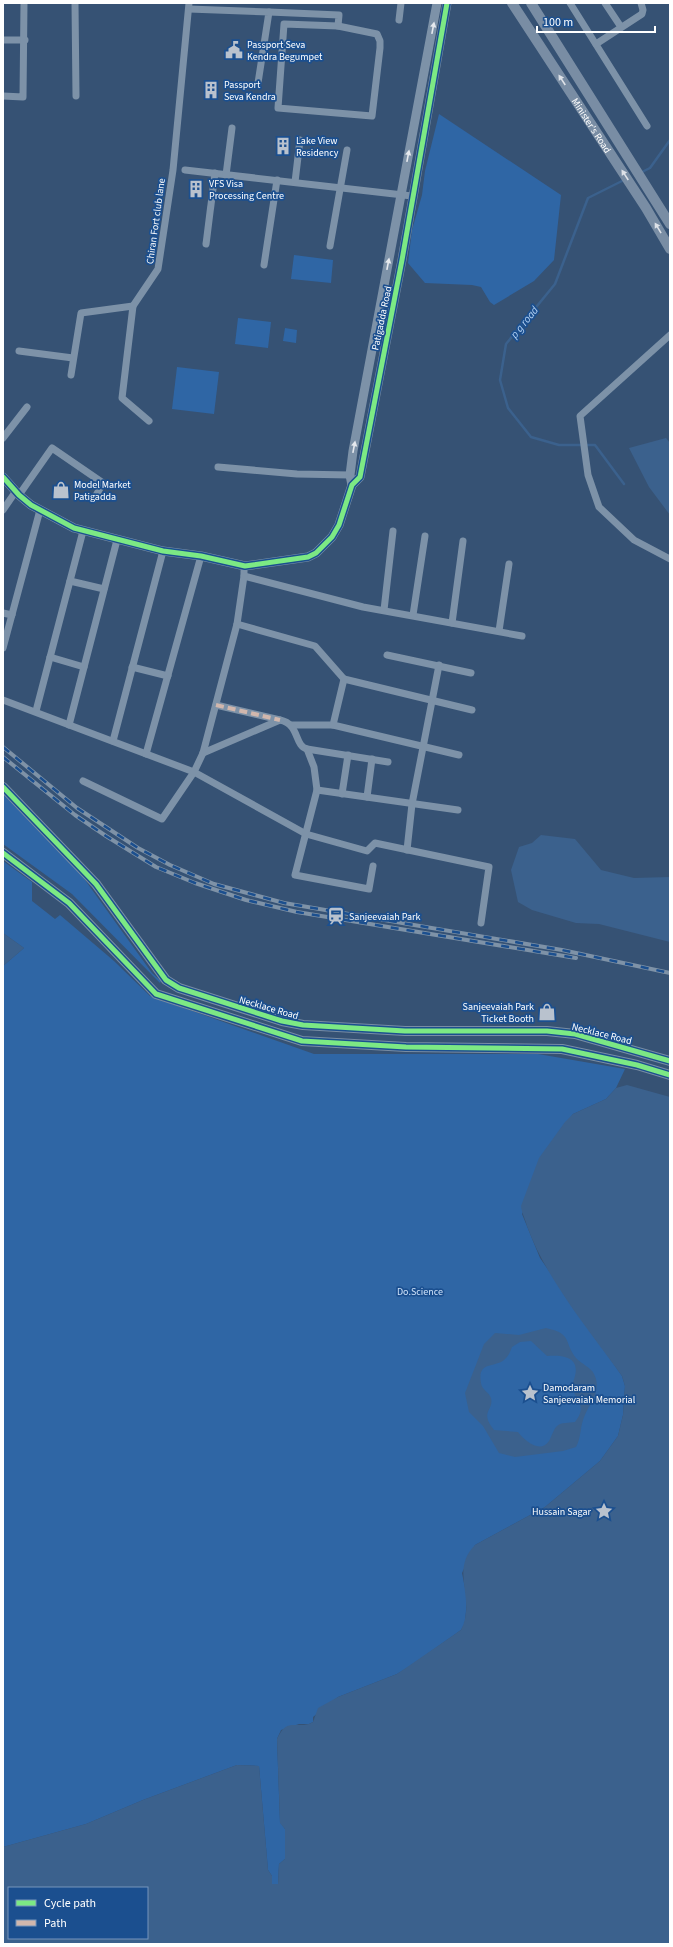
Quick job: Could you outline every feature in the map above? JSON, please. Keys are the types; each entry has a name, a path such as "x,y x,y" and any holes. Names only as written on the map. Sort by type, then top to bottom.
{"main road":[{"name":"Minister's Road","path":"512,3 646,208 670,249"},
{"name":"Minister's Road","path":"531,3 612,129 670,224"},
{"name":"Necklace Road","path":"3,787 96,884 166,980 186,990 282,1021 303,1025 405,1031 547,1031 576,1034 670,1061"},
{"path":"3,853 69,903 156,994 302,1041 406,1047 562,1049 636,1065 670,1075"},
{"path":"156,994 166,980"},
{"path":"302,1041 303,1025"},
{"path":"562,1049 565,1033"}],"street":[{"path":"3,96 24,97 24,3"},
{"path":"75,3 76,96"},
{"path":"399,20 401,3"},
{"name":"Patigadda Road","path":"352,485 350,475 437,3"},
{"name":"Patigadda Road","path":"244,571 308,557 316,553 332,537 339,526 352,485 360,477 402,260 412,196 448,3"},
{"path":"570,3 647,126"},
{"path":"605,3 621,27"},
{"path":"596,44 642,14 643,10 641,3"},
{"path":"189,6 232,13 269,12 338,15 338,26"},
{"name":"Chiran Fort club lane","path":"149,421 122,398 133,306 158,269 173,170 189,6"},
{"path":"258,83 269,12"},
{"path":"328,26 329,14"},
{"path":"284,24 328,26 338,26 377,34 380,41 372,116 278,108 284,24"},
{"path":"3,40 25,40"},
{"path":"226,174 232,128"},
{"path":"295,182 300,140"},
{"path":"330,246 347,150"},
{"path":"185,170 412,196"},
{"path":"206,244 215,173"},
{"path":"264,265 277,180"},
{"path":"71,375 81,313 133,306"},
{"path":"670,335 580,416 588,475 599,507 634,540 670,559"},
{"path":"19,351 74,358"},
{"path":"368,373 379,375"},
{"path":"3,438 28,407"},
{"path":"3,510 52,448 103,483 94,499"},
{"path":"218,467 297,474 350,475"},
{"path":"3,477 17,493 40,510 83,531 163,551 201,556 244,571 363,607 522,636"},
{"path":"3,648 40,510"},
{"path":"36,711 83,531"},
{"path":"384,610 393,531"},
{"path":"413,615 425,536"},
{"path":"69,725 117,540"},
{"path":"452,623 463,541"},
{"path":"113,741 163,551"},
{"path":"146,754 201,556"},
{"path":"499,631 509,564"},
{"path":"82,781 162,819 194,772 203,753 238,624 244,571"},
{"path":"70,581 104,589"},
{"path":"3,613 12,615"},
{"path":"238,624 315,646 344,680 472,710"},
{"path":"387,655 471,672"},
{"path":"50,657 84,667"},
{"path":"407,850 412,804 439,665"},
{"path":"132,667 168,676"},
{"path":"333,725 344,680"},
{"path":"3,700 36,711 194,772 306,834 367,851 375,844 490,867 481,923"},
{"path":"216,705 280,720 292,725 333,725 459,756"},
{"path":"203,753 280,720"},
{"path":"292,725 301,746 307,749 388,762"},
{"path":"307,749 314,767 317,790 295,875 369,890 373,866"},
{"path":"342,794 348,756"},
{"path":"367,797 372,759"},
{"path":"317,790 458,810"}],"green space":[{"path":"439,114 561,195 554,260 534,281 494,305 490,302 481,287 472,285 425,283 408,263 412,230 422,195 425,171"},
{"path":"294,255 333,260 331,283 291,279"},
{"path":"238,318 271,322 268,348 235,344"},
{"path":"285,328 297,330 296,343 283,341"},
{"path":"177,367 219,372 214,414 172,409"},
{"path":"3,793 80,873 152,973 161,981 160,983 72,894 3,844"},
{"name":"Do.Science","path":"3,861 32,882 32,901 55,919 60,915 114,961 150,996 314,1054 538,1054 625,1069 616,1088 606,1099 573,1114 559,1132 522,1214 540,1258 622,1376 625,1386 623,1415 618,1436 600,1461 545,1507 475,1545 462,1573 467,1598 465,1623 461,1630 397,1674 338,1697 313,1717 313,1722 309,1724 299,1724 281,1730 277,1739 280,1822 285,1829 285,1859 279,1864 278,1884 272,1884 272,1876 268,1870 259,1766 237,1765 143,1800 86,1824 3,1847 3,966 24,948 3,933"}],"shaded area":[{"path":"666,438 670,443 670,515 649,487 629,448"},
{"path":"541,835 575,839 601,870 634,878 670,877 670,942 599,924 576,923 532,910 518,902 511,870 519,847 532,843"},
{"path":"3,933 24,948 3,966"},
{"name":"Hussain Sagar","path":"627,1085 670,1097 670,1944 3,1944 3,1847 86,1824 143,1800 237,1765 259,1766 268,1870 272,1876 272,1884 278,1884 279,1864 285,1859 285,1829 280,1823 277,1739 284,1728 291,1725 303,1725 313,1722 318,1708 338,1697 397,1674 461,1630 465,1619 466,1607 463,1575 464,1565 468,1555 475,1545 545,1507 600,1461 618,1436 623,1415 625,1386 622,1376 569,1304 545,1265 535,1246 521,1206 539,1158 565,1122 573,1114 606,1099 616,1088"},
{"path":"546,1328 555,1330 564,1336 576,1358 591,1369 594,1374 597,1387 596,1392 585,1414 576,1447 563,1451 515,1457 499,1453 483,1426 469,1412 465,1393 484,1344 495,1333 519,1335","holes":["531,1341 547,1356 568,1358 575,1364 576,1369 572,1389 579,1401 581,1409 575,1422 563,1423 557,1426 554,1429 549,1441 545,1445 541,1446 533,1445 518,1432 494,1430 487,1415 491,1406 491,1398 481,1383 480,1376 484,1368 504,1360 512,1347 520,1342"]}],"waterway":[{"name":"p g road","path":"640,173 650,168 670,140"},
{"name":"p g road","path":"624,180 588,198 555,284 506,344 500,380 508,408 531,437 559,445 595,445 624,484"}],"railway":[{"path":"3,747 77,808 138,848 170,865 214,884 284,903 562,950 670,973"},
{"path":"3,757 75,815 106,836 156,867 195,883 246,900 297,912 576,958"}],"marked path":[{"path":"216,705 280,720"}],"cycle path":[{"path":"3,477 19,495 31,505 74,528 163,551 201,556 245,566 308,557 316,553 332,537 339,525 352,485 360,477 402,260 447,3"},
{"path":"3,787 96,884 166,980 179,988 282,1021 303,1025 405,1031 547,1031 575,1034 670,1061"},
{"path":"3,853 69,903 156,994 302,1041 406,1047 562,1049 637,1065 670,1075"}],"place":[{"name":"Passport Seva Kendra Begumpet","path":"234,50"},
{"name":"Passport Seva Kendra","path":"211,90"},
{"name":"Lake View Residency","path":"283,146"},
{"name":"VFS Visa Processing Centre","path":"196,189"},
{"name":"Model Market Patigadda","path":"61,490"},
{"name":"Sanjeevaiah Park","path":"336,916"},
{"name":"Sanjeevaiah Park Ticket Booth","path":"547,1012"},
{"name":"Damodaram Sanjeevaiah Memorial","path":"530,1393"},
{"name":"Hussain Sagar","path":"604,1511"}]}
